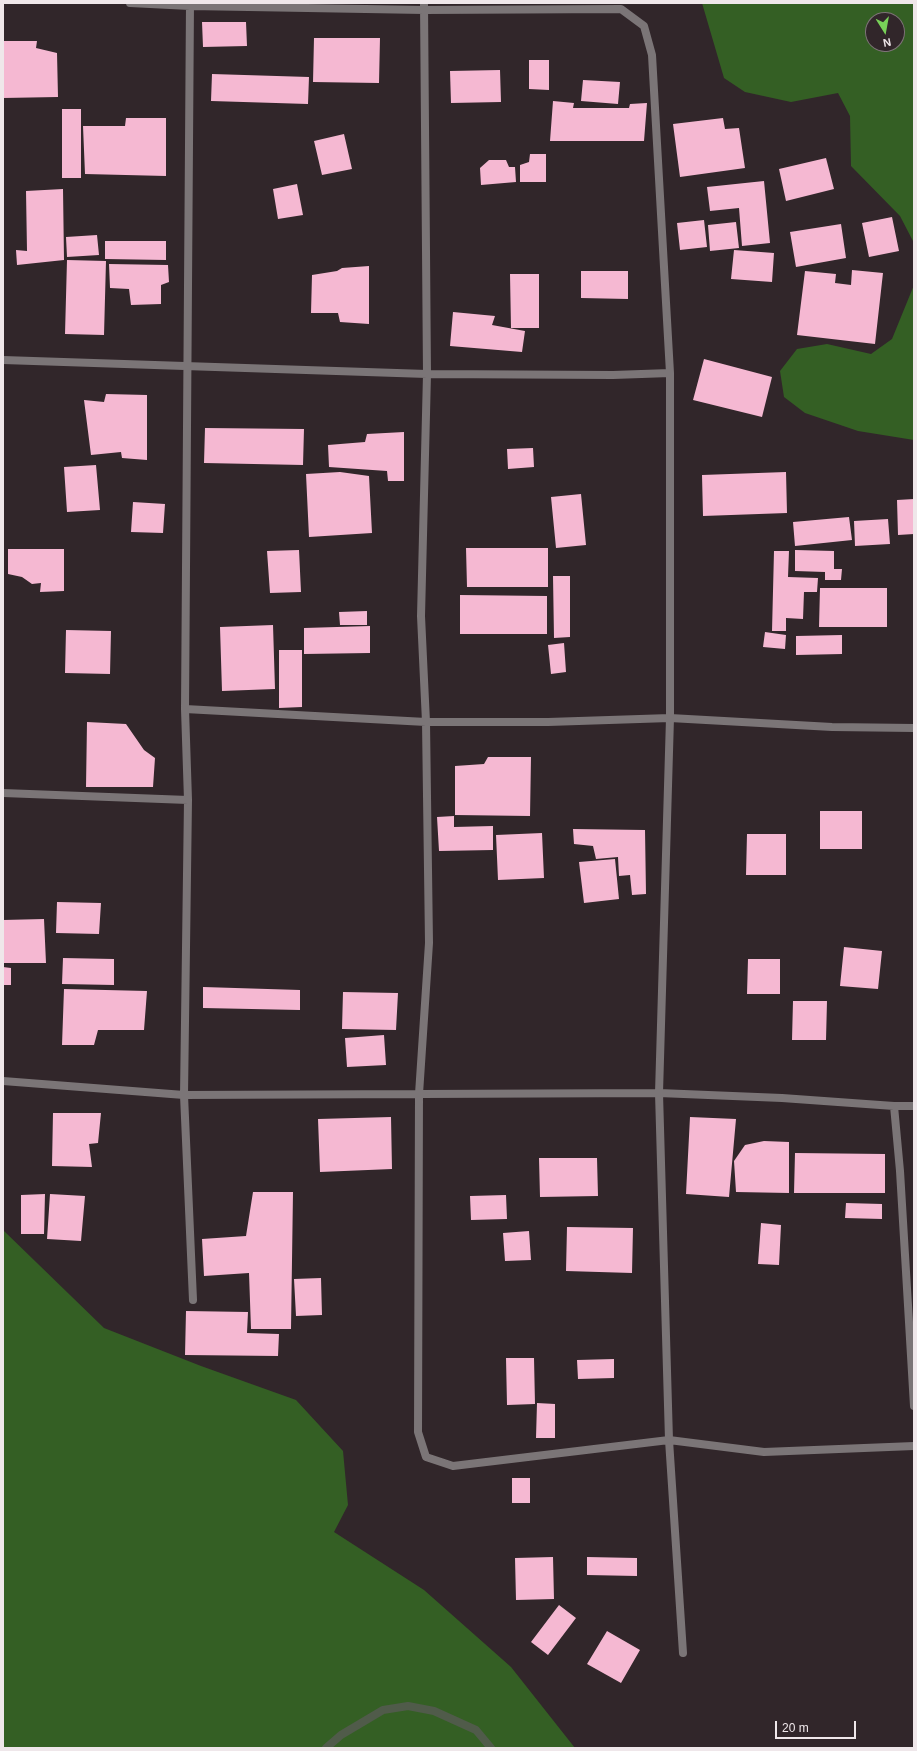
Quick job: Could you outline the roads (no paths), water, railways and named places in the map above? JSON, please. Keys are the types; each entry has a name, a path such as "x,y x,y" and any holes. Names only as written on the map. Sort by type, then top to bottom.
{"street":[{"path":"130,3 621,9 644,26 652,55 670,373 670,718 659,1093 670,1440 683,1652"},
{"path":"190,4 185,709 188,800 184,1095 193,1300"},
{"path":"424,6 427,374 421,616 426,722 429,943 419,1094 418,1432 426,1457 453,1466 670,1440 764,1452 914,1446"},
{"path":"3,360 427,374 613,375 670,373"},
{"path":"185,709 426,722 548,722 670,718 832,727 914,728"},
{"path":"3,793 188,800"},
{"path":"3,1081 184,1095 659,1093 782,1098 894,1106 914,1106"},
{"path":"894,1106 900,1171 914,1406"}],"waterway":[{"path":"326,1748 341,1735 383,1710 408,1706 434,1711 476,1730 491,1748"}]}
